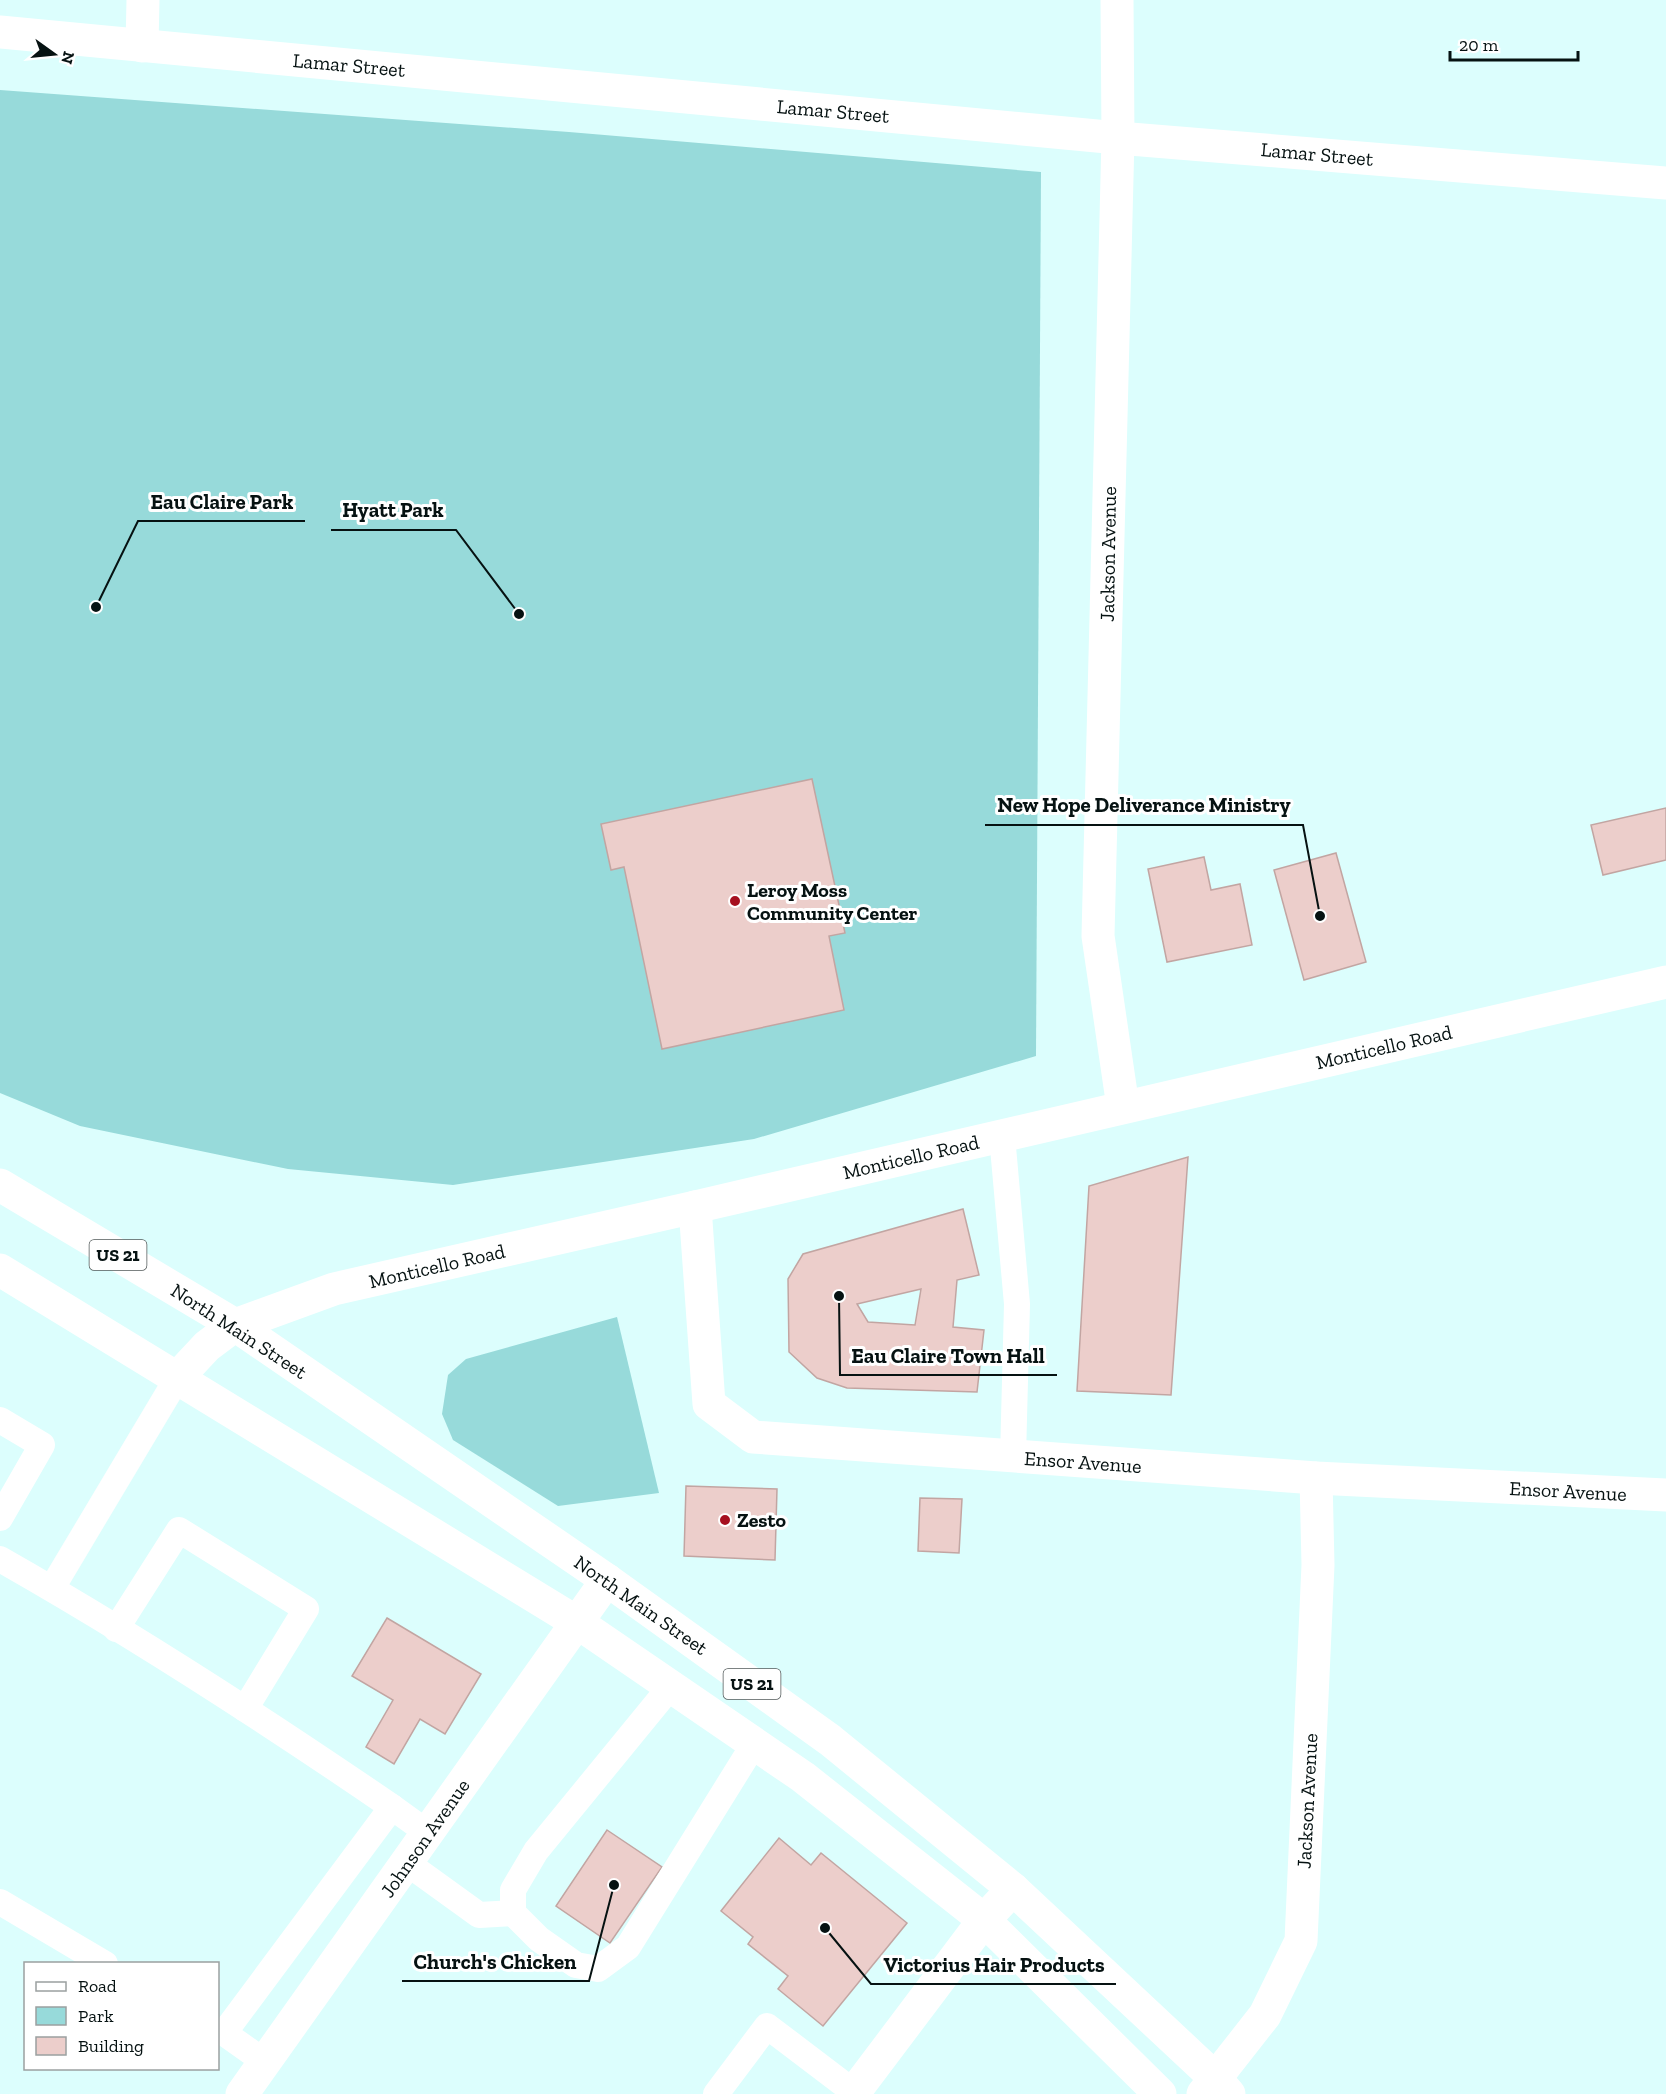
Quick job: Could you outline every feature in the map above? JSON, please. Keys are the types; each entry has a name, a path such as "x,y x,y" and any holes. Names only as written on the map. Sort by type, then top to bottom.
{"street":[{"path":"142,46 143,0"},
{"name":"Jackson Avenue","path":"1117,0 1118,138 1098,936 1123,1107"},
{"name":"Lamar Street","path":"0,32 1118,138 1666,183"},
{"name":"Monticello Road","path":"178,1377 207,1346 235,1325 333,1289 1666,981"},
{"name":"North Main Street","path":"0,1185 235,1325 607,1580 830,1740 1013,1889 1216,2089"},
{"name":"Ensor Avenue","path":"695,1207 709,1404 753,1437 1316,1478 1666,1495"},
{"name":"US 21","path":"0,1270 578,1623 803,1778 984,1920 1160,2094"},
{"name":"Jackson Avenue","path":"1216,2089 1265,2015 1301,1941 1318,1565 1316,1478"},
{"name":"Johnson Avenue","path":"242,2094 607,1580"},
{"path":"854,2093 984,1920 1013,1889"}],"lane":[{"path":"1002,1136 1017,1304 1013,1457"},
{"path":"52,1588 178,1377"},
{"path":"0,1420 42,1445 0,1518"},
{"path":"116,1629 179,1530 306,1609 245,1709"},
{"path":"0,1558 52,1588 310,1750 428,1833"},
{"path":"671,1686 536,1851 513,1890 513,1913 539,1939 576,1965 598,1969 628,1947 754,1744"},
{"path":"265,2062 221,2032 392,1807"},
{"path":"407,1863 479,1915 513,1913"},
{"path":"0,1902 102,1962"},
{"path":"716,2094 767,2026 854,2093"}],"green space":[{"path":"0,90 569,132 1041,172 1036,1056 754,1139 453,1185 288,1169 80,1126 0,1093"},
{"path":"617,1317 659,1493 558,1506 453,1440 442,1414 448,1375 466,1359"}],"building":[{"name":"Leroy Moss Community Center","path":"812,779 845,933 829,936 844,1010 662,1049 624,867 611,870 601,824"},
{"path":"1666,808 1666,860 1603,875 1591,825"},
{"path":"1336,853 1366,962 1304,980 1274,870"},
{"path":"1204,857 1211,890 1240,884 1252,945 1167,962 1148,869"},
{"path":"1188,1157 1171,1395 1077,1391 1089,1186"},
{"path":"963,1209 979,1275 957,1280 953,1327 984,1330 977,1392 847,1388 817,1378 789,1352 788,1279 803,1254","holes":["921,1289 915,1325 868,1322 857,1304"]},
{"path":"686,1486 777,1489 775,1560 684,1556"},
{"path":"920,1498 962,1499 959,1553 918,1551"},
{"path":"387,1618 481,1674 445,1734 420,1719 394,1764 366,1747 393,1700 352,1676"},
{"path":"607,1830 662,1867 610,1943 556,1906"},
{"path":"779,1838 811,1865 821,1853 907,1923 823,2026 778,1989 788,1976 748,1944 753,1937 721,1911"}],"place":[{"name":"Eau Claire Park","path":"96,607"},
{"name":"Hyatt Park","path":"519,614"},
{"name":"Leroy Moss Community Center","path":"735,901"},
{"name":"New Hope Deliverance Ministry","path":"1320,916"},
{"name":"Eau Claire Town Hall","path":"839,1296"},
{"name":"Zesto","path":"725,1520"},
{"name":"Church's Chicken","path":"614,1885"},
{"name":"Victorius Hair Products","path":"825,1928"}]}
